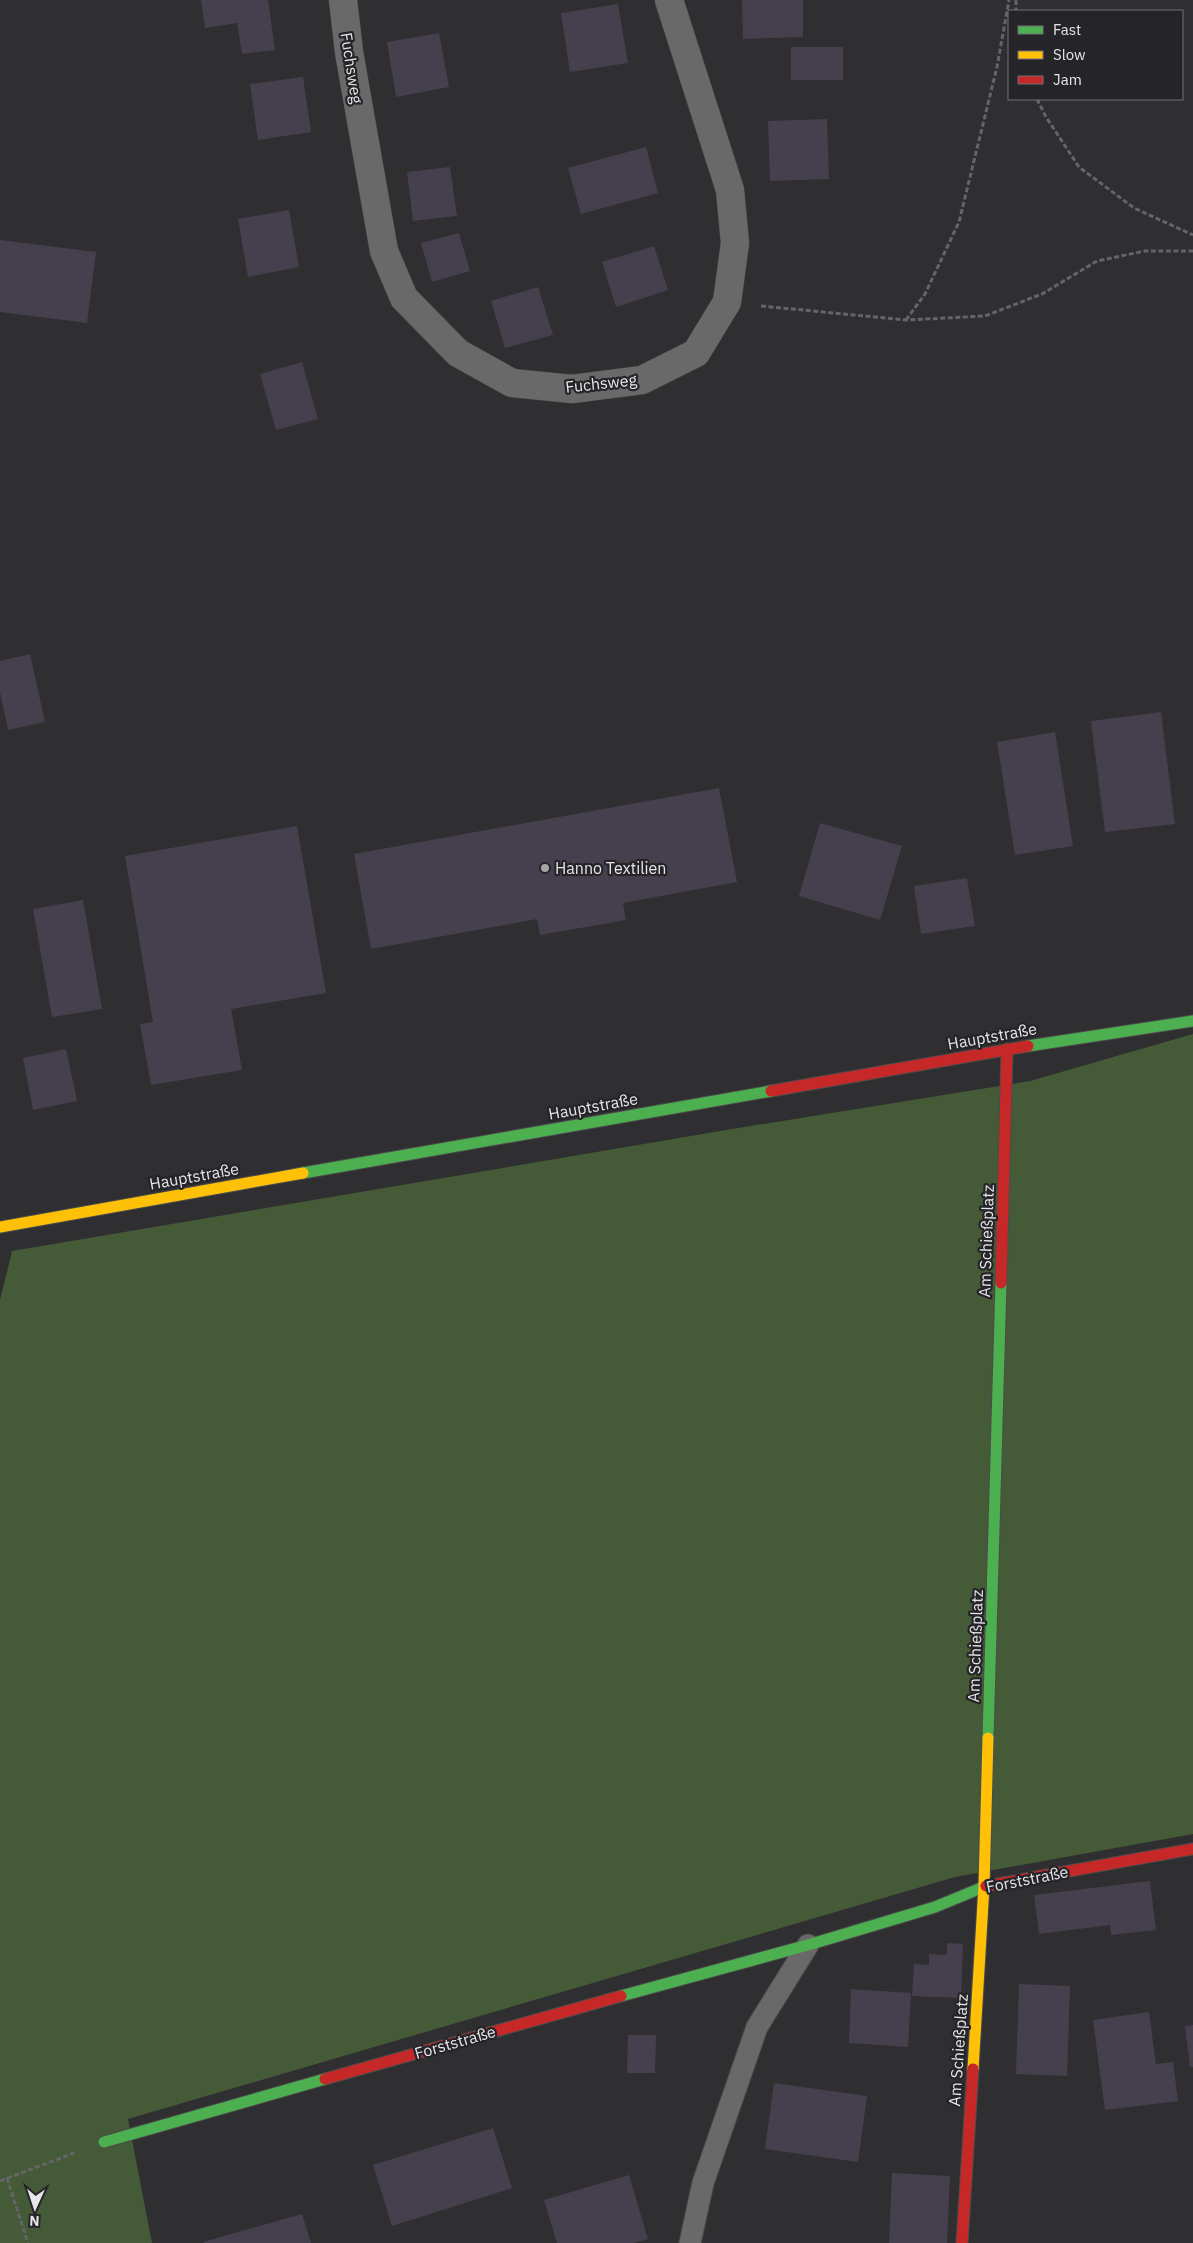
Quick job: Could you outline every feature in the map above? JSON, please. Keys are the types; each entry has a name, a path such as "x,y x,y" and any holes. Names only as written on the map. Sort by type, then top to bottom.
{"street":[{"name":"Fuchsweg","path":"343,0 349,52 384,251 404,298 458,353 512,383 572,389 642,380 696,353 726,302 735,242 730,190 669,0"},
{"name":"Hauptstraße","path":"0,1227 1007,1049 1193,1021"},
{"name":"Am Schießplatz","path":"962,2243 984,1886 1007,1049"},
{"name":"Forststraße","path":"104,2142 484,2033 808,1945 935,1907 984,1886 1193,1849"}],"lane":[{"path":"690,2243 703,2183 757,2027 808,1945"}],"path":[{"path":"906,320 925,294 959,222 997,67 1009,0"},
{"path":"1038,100 1046,117 1079,167 1134,208 1193,235"},
{"path":"726,302 906,320 985,316 1042,294 1098,261 1145,251 1193,251"},
{"path":"0,2181 104,2142"},
{"path":"7,2178 28,2243"}],"green space":[{"path":"1193,1034 1193,1834 955,1877 128,2119 152,2243 0,2243 0,1300 12,1251 738,1128 1030,1081"}],"building":[{"path":"201,0 268,0 275,50 242,54 237,23 205,28"},
{"path":"742,0 803,0 803,37 743,39"},
{"path":"618,4 628,63 570,72 561,13"},
{"path":"439,33 449,87 396,97 387,42"},
{"path":"791,47 843,47 843,80 791,80"},
{"path":"303,77 311,132 258,140 250,84"},
{"path":"827,119 829,179 770,181 768,121"},
{"path":"646,147 658,193 581,214 568,168"},
{"path":"450,167 457,216 413,221 407,172"},
{"path":"289,210 299,267 248,277 238,219"},
{"path":"459,233 470,271 432,282 421,243"},
{"path":"0,240 96,252 87,323 0,312"},
{"path":"654,246 668,290 616,307 602,262"},
{"path":"538,287 553,335 505,348 491,301"},
{"path":"302,362 318,419 276,430 260,374"},
{"path":"30,654 45,722 8,730 0,692 0,661"},
{"path":"1161,712 1175,824 1105,832 1091,721"},
{"path":"1055,732 1073,846 1015,855 997,742"},
{"name":"Hanno Textilien","path":"719,788 737,882 623,903 626,920 540,935 537,919 371,949 354,854"},
{"path":"820,823 902,846 880,920 799,896"},
{"path":"297,826 326,993 231,1009 242,1070 151,1085 140,1024 153,1022 125,856"},
{"path":"967,878 975,926 921,934 914,886"},
{"path":"83,900 102,1009 52,1017 33,909"},
{"path":"66,1049 77,1101 33,1110 23,1058"},
{"path":"1150,1881 1156,1930 1111,1935 1110,1925 1039,1934 1034,1895"},
{"path":"947,1943 963,1944 961,1998 912,1996 914,1964 929,1965 929,1954 947,1955"},
{"path":"1019,1984 1070,1986 1067,2076 1016,2074"},
{"path":"851,1989 911,1993 908,2047 849,2043"},
{"path":"1149,2012 1156,2064 1173,2062 1178,2101 1105,2110 1093,2020"},
{"path":"1193,2025 1193,2067 1190,2067 1185,2026"},
{"path":"628,2035 656,2035 655,2073 627,2073"},
{"path":"774,2083 867,2096 858,2162 765,2149"},
{"path":"493,2128 512,2188 392,2226 373,2165"},
{"path":"892,2173 950,2176 947,2243 889,2243"},
{"path":"629,2175 648,2239 633,2243 557,2243 544,2200"},
{"path":"302,2214 311,2243 203,2242"}],"traffic: fast":[{"path":"1028,1046 1193,1021"},
{"path":"303,1173 771,1091"},
{"path":"988,1738 1001,1283"},
{"path":"621,1996 808,1945 935,1907 986,1886"},
{"path":"104,2142 325,2079"}],"traffic: slow":[{"path":"0,1227 303,1173"},
{"path":"973,2069 984,1886 988,1738"}],"traffic: jam":[{"path":"771,1091 1028,1046"},
{"path":"1001,1283 1007,1049"},
{"path":"986,1886 1193,1849"},
{"path":"325,2079 621,1996"},
{"path":"962,2243 973,2069"}],"place":[{"name":"Hanno Textilien","path":"545,868"}]}
